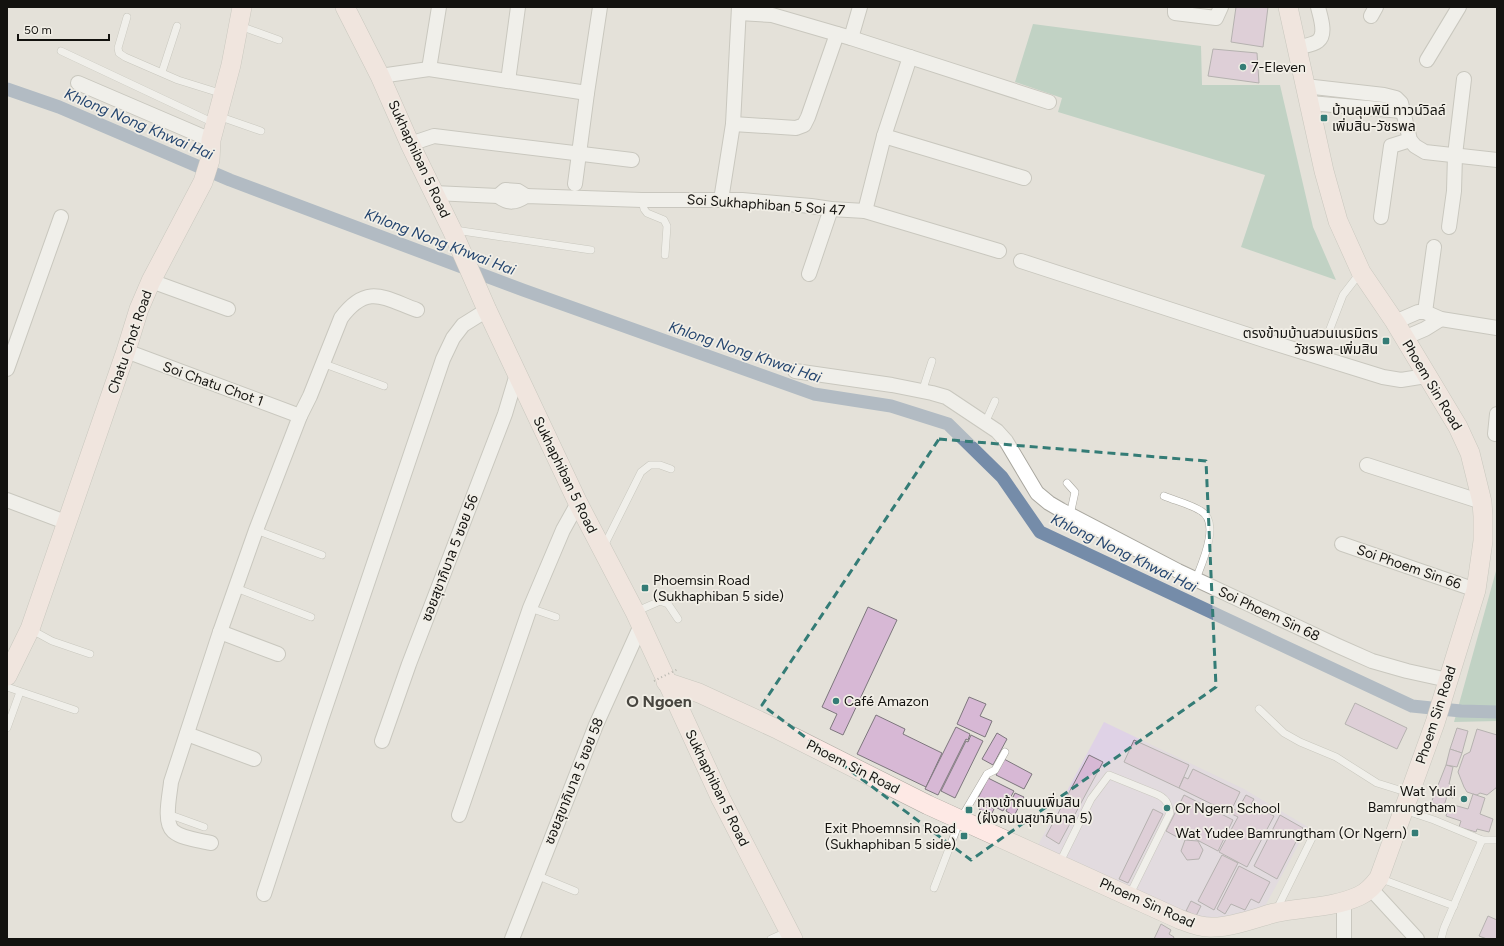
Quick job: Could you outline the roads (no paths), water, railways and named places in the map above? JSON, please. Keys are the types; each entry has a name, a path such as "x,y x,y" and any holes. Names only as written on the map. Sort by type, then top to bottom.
{"street":[{"name":"Chatu Chot Road","path":"7,676 30,629 68,523 139,309 151,281 203,182 210,160 215,126 239,26 242,7"},
{"name":"Sukhaphiban 5 Road","path":"345,7 380,76 410,144 466,259 487,310 578,503 638,619 721,799 791,935"},
{"path":"430,69 439,7"},
{"path":"508,81 518,7"},
{"path":"576,184 578,153 600,7"},
{"path":"851,38 860,7"},
{"path":"1175,7 1175,13 1216,18 1221,7"},
{"name":"Phoem Sin Road","path":"666,677 960,820 1179,919 1206,927 1216,928 1275,913 1344,901 1359,896 1375,883 1434,723 1476,590 1483,541 1482,502 1470,452 1458,428 1399,330 1361,272 1338,221 1324,170 1288,7"},
{"path":"1297,48 1318,41 1322,35 1322,25 1318,7"},
{"path":"1427,60 1459,7"},
{"path":"721,200 733,124 739,10 773,11 837,34 1049,102"},
{"path":"733,124 796,128 804,125 808,118 837,34"},
{"path":"865,211 884,136 910,57"},
{"path":"380,76 430,69 587,93"},
{"path":"1449,227 1454,191 1455,155 1464,79"},
{"path":"78,83 215,126"},
{"path":"1308,95 1402,111 1410,140 1415,146 1425,152 1497,160"},
{"path":"410,144 434,136 632,160"},
{"path":"884,136 1024,178"},
{"path":"1381,217 1391,146 1410,140"},
{"name":"Soi Sukhaphiban 5 Soi 47","path":"434,193 498,196 505,201 517,202 526,196 642,200 721,200 865,211 999,251"},
{"path":"809,274 831,209"},
{"path":"7,369 61,217"},
{"path":"1425,312 1434,247"},
{"path":"1021,261 1372,374 1401,380 1426,376"},
{"path":"151,281 228,309"},
{"path":"211,843 180,835 172,830 168,821 168,814 172,782 220,632 256,530 300,416 310,396 341,318 347,310 362,298 378,296 417,310"},
{"path":"264,894 323,713 443,359 453,338 463,325 487,310"},
{"path":"1399,330 1418,312 1425,312 1441,319 1497,328"},
{"path":"1399,330 1425,329 1441,319"},
{"name":"Soi Chatu Chot 1","path":"126,351 300,416"},
{"name":"Soi Phoem Sin 68","path":"795,371 892,385 932,393 946,398 997,431 1006,441 1037,493 1070,515 1196,579 1336,645 1372,661 1407,671 1445,688"},
{"name":"ซอยสุขาภิบาล 5 ซอย 56","path":"382,741 409,664 505,414 517,374"},
{"path":"1495,434 1497,414"},
{"path":"1367,465 1482,502"},
{"path":"7,500 68,523"},
{"path":"459,815 530,608 563,530 578,503"},
{"name":"Soi Phoem Sin 66","path":"1342,544 1476,590"},
{"name":"ซอยสุขาภิบาล 5 ซอย 58","path":"512,939 638,619"},
{"path":"220,632 278,654"},
{"path":"187,734 254,759"},
{"path":"1375,883 1417,939"},
{"path":"1344,901 1344,939"}],"lane":[{"path":"127,16 118,48 120,53 125,57 178,80 223,94"},
{"path":"162,72 177,26"},
{"path":"239,26 279,40"},
{"path":"61,51 215,126 261,131"},
{"path":"642,200 644,209 647,213 664,220 667,226 665,255"},
{"path":"452,230 591,250"},
{"path":"1328,334 1343,295 1361,272"},
{"path":"922,392 932,361"},
{"path":"322,363 384,386"},
{"path":"985,423 995,401"},
{"path":"602,549 641,472 650,465 671,469"},
{"path":"1067,483 1074,489 1076,495 1070,515"},
{"path":"1164,496 1202,511 1207,516 1210,525 1210,536 1196,579"},
{"path":"256,530 322,555"},
{"path":"236,588 311,617"},
{"path":"638,619 660,601 668,604 678,619"},
{"path":"530,608 556,617"},
{"path":"30,629 52,640 90,654"},
{"path":"7,687 75,710"},
{"path":"7,728 20,692"},
{"path":"1259,709 1284,733 1300,742 1336,757 1434,820 1482,840 1497,840"},
{"path":"934,888 960,820 987,774 995,770 1006,752"},
{"path":"1059,864 1091,799 1110,775 1164,797 1170,813 1129,896"},
{"path":"168,814 204,827"},
{"path":"1275,913 1312,838"},
{"path":"1441,939 1444,928 1482,840"},
{"path":"536,875 575,891"},
{"path":"1375,883 1454,906"},
{"path":"771,939 791,935"}],"waterway":[{"name":"Khlong Nong Khwai Hai","path":"7,89 59,107 230,180 523,290 814,394 891,406 948,424 1002,477 1040,532 1412,706 1461,711 1497,712"}],"place":[{"name":"7-Eleven","path":"1243,67"},
{"name":"บ้านลุมพินี ทาวน์วิลล์ เพิ่มสิน-วัชรพล","path":"1324,118"},
{"name":"ตรงข้ามบ้านสวนเนรมิตร วัชรพล-เพิ่มสิน","path":"1386,341"},
{"name":"Phoemsin Road (Sukhaphiban 5 side)","path":"645,588"},
{"name":"Café Amazon","path":"836,701"},
{"name":"Wat Yudi Bamrungtham","path":"1464,799"},
{"name":"Or Ngern School","path":"1167,808"},
{"name":"ทางเข้าถนนเพิ่มสิน (ฝั่งถนนสุขาภิบาล 5)","path":"969,810"},
{"name":"Wat Yudee Bamrungtham (Or Ngern)","path":"1415,833"},
{"name":"Exit Phoemnsin Road (Sukhaphiban 5 side)","path":"964,836"}],"district":[{"name":"O Ngoen","path":"659,701"}]}
